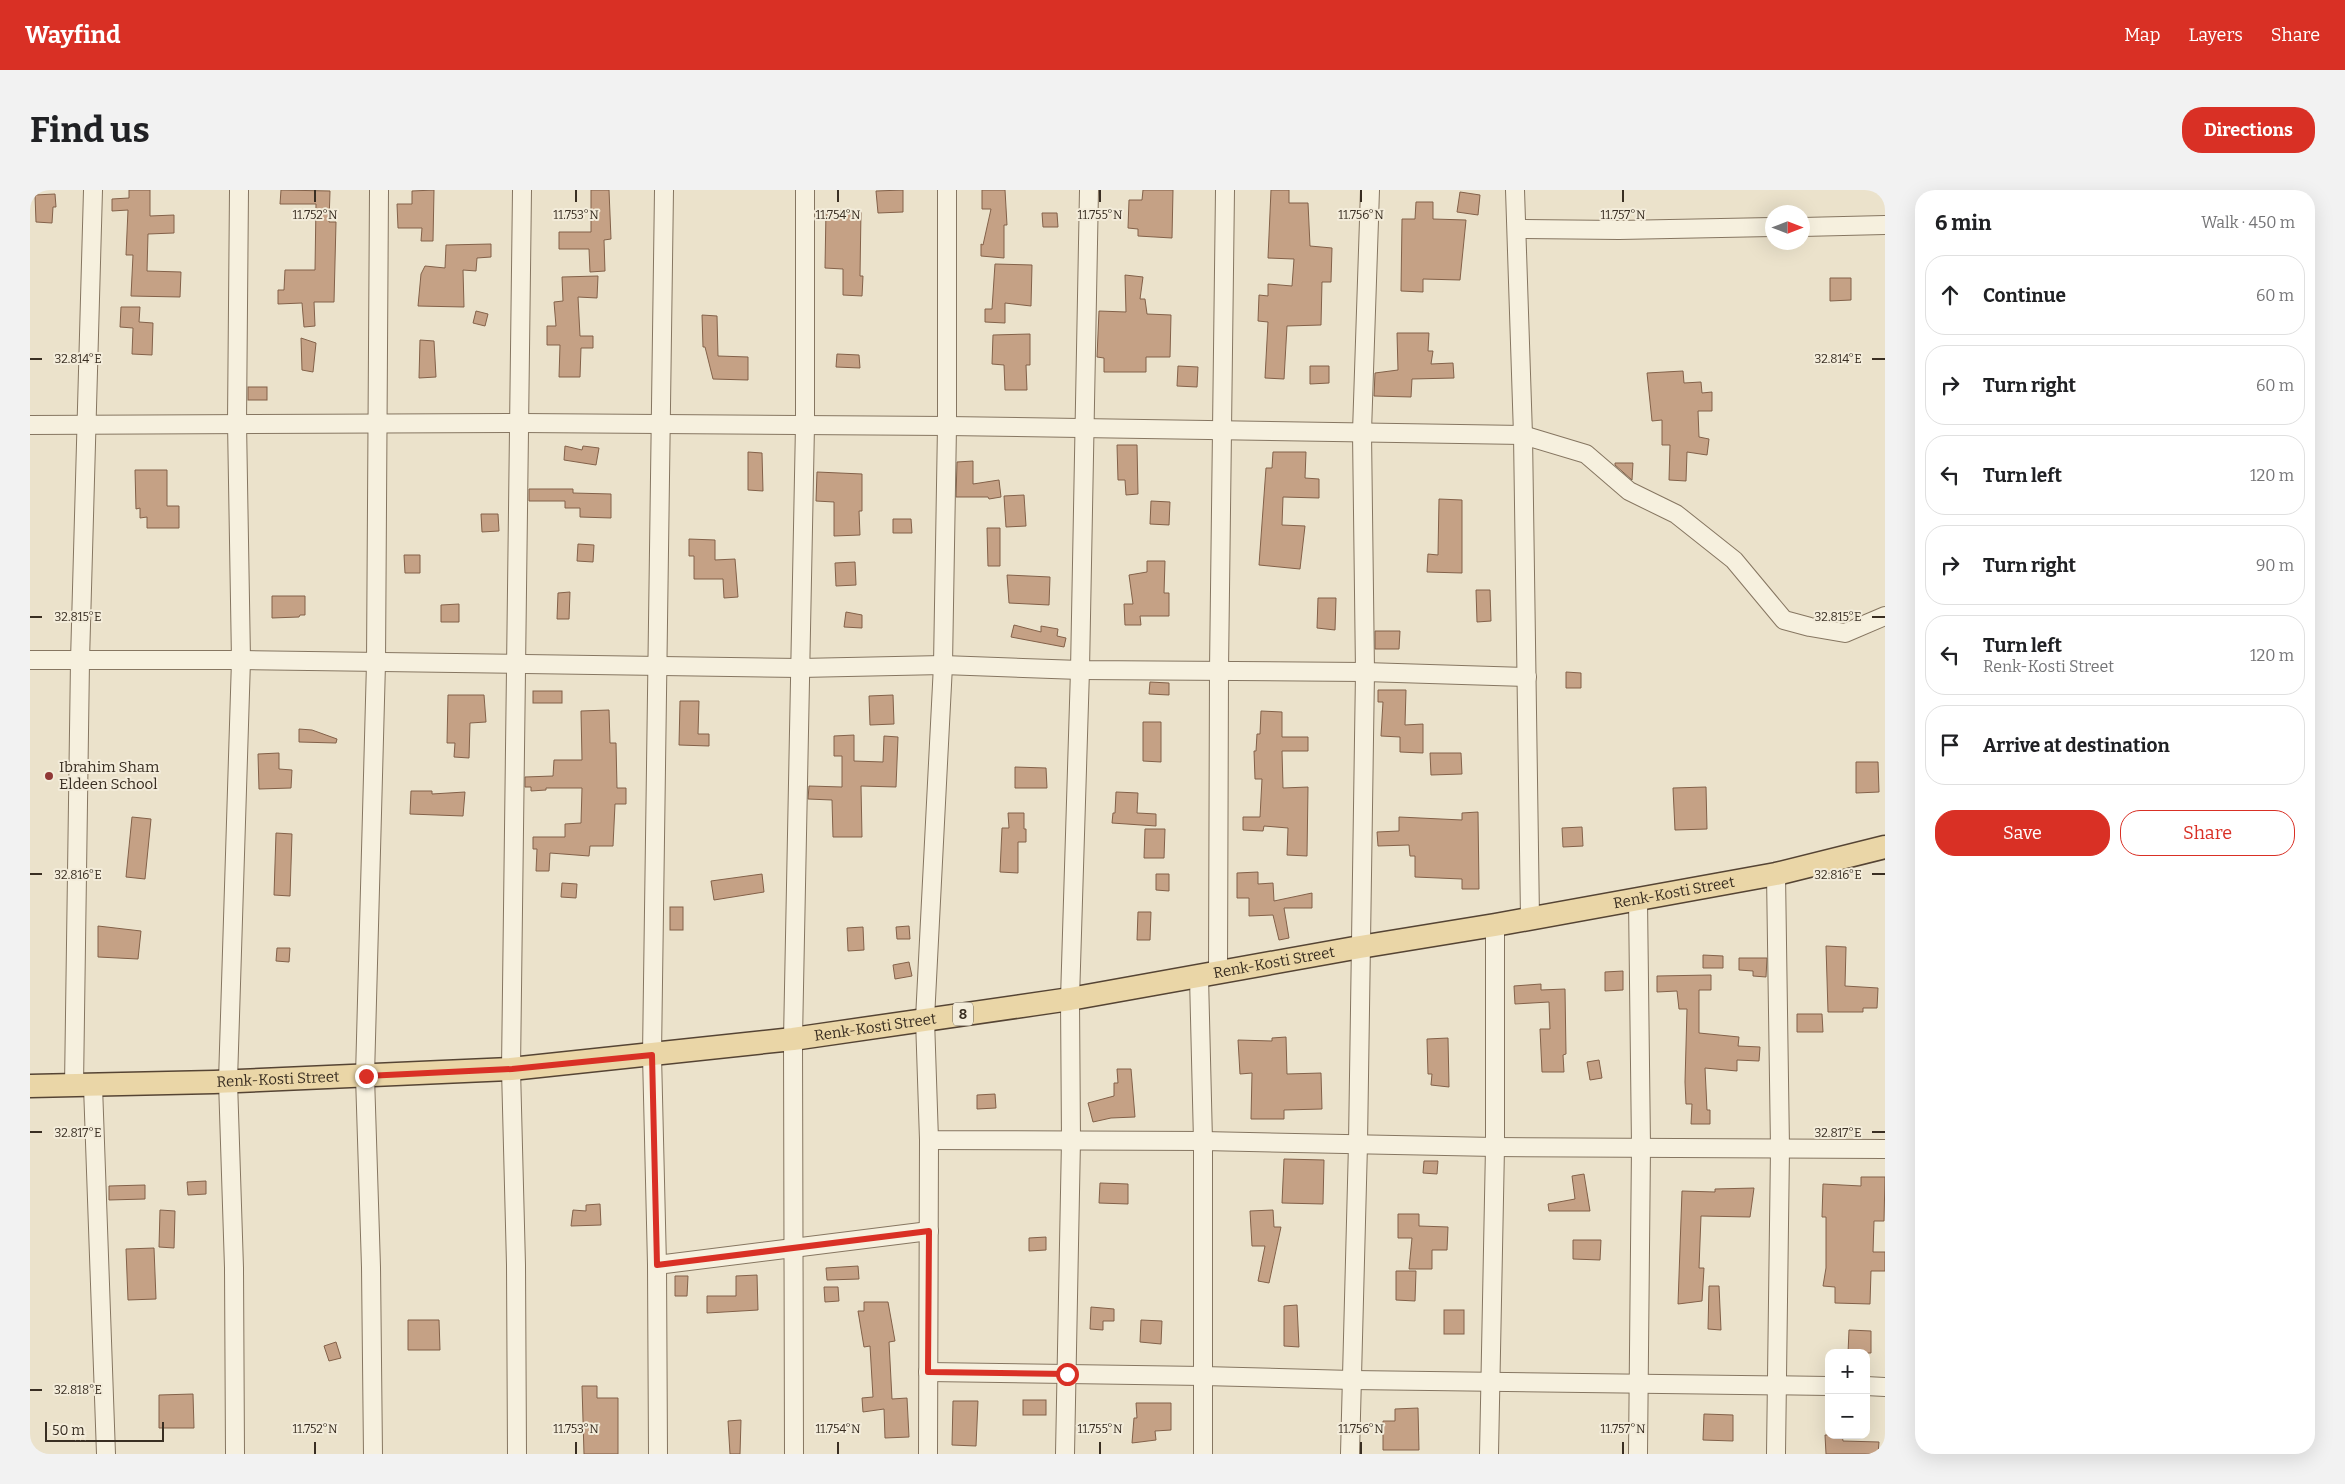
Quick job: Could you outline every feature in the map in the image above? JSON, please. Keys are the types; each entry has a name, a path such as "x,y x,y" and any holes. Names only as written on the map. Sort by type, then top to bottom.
{"main road":[{"name":"Renk-Kosti Street","path":"30,1086 228,1081 512,1069 793,1039 1070,999 1638,900 1776,874 1885,848"}],"street":[{"path":"93,190 80,661 84,1086 106,1454"},
{"path":"235,1454 234,1268 228,1081 242,660 237,422 238,190"},
{"path":"372,1454 371,1267 366,1076 376,663 379,190"},
{"path":"517,1454 512,1069 521,423 522,190"},
{"path":"658,1454 657,1265 652,1055 659,666 664,190"},
{"path":"794,1454 792,1248 793,1039 805,425 805,190"},
{"path":"928,1454 929,1140 925,1019 943,665 947,426 947,190"},
{"path":"1065,1454 1071,1140 1070,999 1080,670 1083,428 1089,190"},
{"path":"1203,1454 1203,1141 1219,670 1225,190"},
{"path":"1350,1454 1358,1144 1365,672 1362,432 1370,190"},
{"path":"1515,190 1527,677 1530,918"},
{"path":"1810,227 1885,225"},
{"path":"1516,229 1618,230 1765,227"},
{"path":"30,425 86,426 237,422 377,425 521,423 947,426 1522,435 1586,454 1628,492 1676,514 1734,560 1784,620 1810,627 1845,632 1885,616"},
{"path":"30,660 242,660 800,668 943,665 1080,670 1365,672 1527,677"},
{"path":"1776,874 1780,1148 1776,1454"},
{"path":"1638,900 1640,1146 1638,1454"},
{"path":"1489,1454 1495,1147 1495,925"},
{"path":"929,1140 1203,1141 1495,1147 1640,1146 1885,1149"},
{"path":"657,1265 929,1231"},
{"path":"928,1372 1825,1386"},
{"path":"1870,1386 1885,1387"}],"building":[{"path":"129,190 150,190 150,216 174,215 174,233 148,234 147,271 181,272 180,297 131,296 133,255 126,255 128,210 112,211 112,199 129,198"},
{"path":"281,190 330,191 329,222 336,222 334,302 314,302 315,326 304,327 302,303 278,304 278,290 284,290 285,270 315,270 316,204 280,204"},
{"path":"434,190 433,241 421,241 422,228 398,228 397,204 412,204 412,191"},
{"path":"591,190 609,190 611,239 604,240 605,271 590,272 589,249 559,249 559,232 591,232"},
{"path":"903,190 903,212 878,213 876,191"},
{"path":"982,190 1005,190 1007,225 1004,225 1004,258 981,256 981,244 983,245 991,209 982,209"},
{"path":"1143,190 1173,190 1172,238 1138,236 1138,229 1128,228 1129,200 1142,200"},
{"path":"1271,190 1289,190 1289,203 1308,203 1310,246 1332,248 1331,282 1322,282 1321,325 1287,326 1284,379 1265,378 1268,322 1258,321 1259,295 1268,296 1268,284 1292,286 1294,259 1268,258"},
{"path":"1460,192 1480,195 1478,215 1457,212"},
{"path":"55,194 56,207 53,207 52,223 36,222 35,195"},
{"path":"1416,202 1433,202 1433,219 1466,220 1460,280 1423,279 1423,292 1401,291 1402,219 1415,219"},
{"path":"826,210 861,211 860,276 863,276 862,296 843,295 843,269 825,268"},
{"path":"1042,213 1057,213 1058,227 1043,227"},
{"path":"491,244 491,257 477,258 476,271 463,270 464,307 418,306 421,274 425,266 445,268 446,245"},
{"path":"995,264 1032,265 1031,306 1005,303 1005,323 985,322 985,309 992,309"},
{"path":"1125,275 1143,277 1140,299 1145,299 1147,314 1171,315 1170,357 1146,357 1146,372 1104,372 1104,358 1097,357 1099,311 1126,312"},
{"path":"598,276 597,298 578,297 580,336 593,336 593,348 581,348 580,377 559,377 560,345 547,345 547,326 556,326 554,302 563,301 562,277"},
{"path":"1830,278 1851,278 1851,300 1830,301"},
{"path":"121,307 140,307 139,322 153,323 152,355 132,354 133,328 120,327"},
{"path":"476,311 488,314 485,326 473,323"},
{"path":"702,315 717,316 718,356 748,357 748,380 713,379 705,347 703,347"},
{"path":"1397,333 1429,333 1428,351 1433,351 1431,364 1453,363 1454,378 1412,379 1411,397 1374,396 1375,373 1398,370"},
{"path":"1030,334 1030,365 1026,365 1027,390 1005,390 1004,365 992,364 993,335"},
{"path":"301,338 316,343 313,372 302,370"},
{"path":"420,340 434,341 436,377 419,378"},
{"path":"837,354 859,355 860,368 836,367"},
{"path":"1178,366 1198,367 1197,387 1177,386"},
{"path":"1310,366 1329,366 1329,383 1310,384"},
{"path":"1683,371 1684,383 1701,382 1702,393 1712,392 1712,411 1698,411 1699,437 1709,439 1707,455 1687,452 1686,481 1669,480 1670,445 1662,445 1662,420 1652,421 1647,373"},
{"path":"248,387 267,387 267,400 248,400"},
{"path":"1117,445 1137,445 1138,494 1126,495 1125,480 1118,480"},
{"path":"565,446 582,450 583,446 599,448 596,465 564,460"},
{"path":"748,452 762,453 763,491 748,490"},
{"path":"1273,452 1306,452 1305,478 1319,479 1319,498 1283,497 1282,525 1305,526 1300,569 1259,565 1266,468 1272,468"},
{"path":"973,461 973,484 999,480 1001,497 989,499 988,497 956,497 957,462"},
{"path":"1615,463 1633,463 1632,480 1615,465"},
{"path":"135,470 167,470 167,506 179,506 179,528 147,528 147,517 140,518 140,508 136,509"},
{"path":"817,472 862,474 862,511 859,511 860,535 834,536 834,502 816,501"},
{"path":"529,489 573,489 573,493 611,494 611,518 580,517 580,508 565,508 565,501 529,501"},
{"path":"1024,495 1026,526 1006,527 1004,496"},
{"path":"1439,499 1462,500 1462,573 1427,572 1428,554 1438,555"},
{"path":"1151,501 1170,502 1169,525 1150,524"},
{"path":"481,514 498,514 499,531 482,532"},
{"path":"893,519 911,519 912,533 893,533"},
{"path":"987,528 1000,528 1000,566 988,566"},
{"path":"689,539 715,540 715,560 735,559 738,597 724,598 723,579 694,579 694,556 689,556"},
{"path":"578,544 594,545 593,562 577,561"},
{"path":"404,555 420,555 420,573 405,573"},
{"path":"1147,561 1165,561 1164,593 1169,593 1169,616 1140,616 1141,625 1125,625 1124,604 1133,604 1129,575 1147,572"},
{"path":"855,562 856,585 836,586 835,563"},
{"path":"1007,575 1050,577 1049,605 1009,603"},
{"path":"1476,590 1490,590 1491,621 1477,622"},
{"path":"570,592 569,619 557,619 558,593"},
{"path":"272,596 305,596 305,615 272,618"},
{"path":"1318,598 1336,598 1335,630 1317,628"},
{"path":"459,604 459,622 441,622 441,605"},
{"path":"846,612 862,615 862,628 844,627"},
{"path":"1014,625 1041,632 1041,626 1058,629 1057,636 1066,638 1064,647 1011,637"},
{"path":"1375,631 1400,631 1399,649 1375,649"},
{"path":"1566,672 1581,673 1581,688 1566,688"},
{"path":"1150,682 1169,683 1169,695 1149,694"},
{"path":"1378,690 1406,690 1405,725 1423,724 1423,753 1400,752 1400,737 1381,736 1383,702 1378,702"},
{"path":"533,691 562,691 562,703 533,703"},
{"path":"448,695 484,695 486,722 470,723 469,758 454,757 455,743 447,743"},
{"path":"893,695 894,724 870,725 869,696"},
{"path":"680,701 699,701 698,734 709,734 709,746 679,745"},
{"path":"609,710 610,743 616,743 617,788 626,788 626,804 615,804 613,846 590,846 589,856 550,853 549,871 536,871 537,849 533,849 533,837 565,837 565,824 581,823 582,788 546,788 546,790 531,791 531,787 525,787 525,777 553,776 554,760 582,760 581,711"},
{"path":"1261,711 1282,712 1282,737 1308,737 1308,751 1282,751 1283,788 1308,787 1307,856 1287,855 1288,828 1264,826 1263,831 1243,830 1243,817 1260,817 1262,779 1255,779 1254,751 1256,751 1257,734 1260,734"},
{"path":"1143,722 1161,722 1161,762 1143,761"},
{"path":"299,729 312,730 337,739 336,743 299,742"},
{"path":"854,735 854,761 883,762 884,736 898,737 896,787 861,786 862,837 833,837 832,800 808,799 809,786 842,787 842,756 834,756 834,736"},
{"path":"279,753 279,769 292,770 291,788 259,789 258,754"},
{"path":"1430,753 1461,753 1462,774 1431,775"},
{"path":"1856,762 1878,762 1879,792 1856,793"},
{"path":"1015,767 1046,768 1047,788 1015,788"},
{"path":"1706,787 1707,829 1675,830 1673,788"},
{"path":"411,791 432,791 432,794 465,792 463,816 410,814"},
{"path":"1116,792 1138,793 1137,813 1156,814 1156,826 1112,823 1113,813 1115,813"},
{"path":"1478,812 1479,889 1462,889 1462,879 1415,877 1415,856 1410,856 1409,845 1378,846 1377,832 1399,831 1399,817 1462,820 1462,813"},
{"path":"1008,813 1024,813 1026,842 1018,842 1018,873 1000,872 1002,828 1009,828"},
{"path":"132,817 151,819 145,879 126,877"},
{"path":"1582,827 1583,846 1563,847 1562,828"},
{"path":"1145,829 1165,829 1164,858 1144,858"},
{"path":"276,833 292,834 290,896 274,895"},
{"path":"1258,872 1258,884 1273,883 1274,901 1312,893 1312,908 1284,908 1289,938 1279,940 1273,915 1249,916 1249,898 1237,898 1237,873"},
{"path":"762,874 764,892 714,900 711,881"},
{"path":"1156,874 1169,874 1169,891 1156,890"},
{"path":"562,883 577,884 576,898 561,897"},
{"path":"670,907 683,907 683,930 670,930"},
{"path":"1138,912 1151,912 1150,940 1137,940"},
{"path":"98,926 141,931 138,959 98,957"},
{"path":"909,926 910,939 897,939 896,927"},
{"path":"863,927 864,950 848,951 847,928"},
{"path":"1826,946 1846,947 1845,986 1878,988 1877,1008 1863,1008 1863,1012 1828,1012"},
{"path":"277,948 290,948 289,962 276,961"},
{"path":"1703,955 1723,956 1723,968 1703,968"},
{"path":"1739,958 1767,958 1766,977 1753,976 1753,971 1739,970"},
{"path":"909,962 912,976 895,979 893,965"},
{"path":"1623,971 1623,990 1605,991 1605,972"},
{"path":"1711,975 1711,990 1699,990 1699,1033 1739,1037 1738,1046 1760,1047 1759,1061 1737,1060 1737,1071 1705,1068 1707,1110 1710,1110 1710,1124 1691,1124 1692,1104 1686,1104 1685,1082 1687,1009 1679,1009 1677,991 1657,992 1657,976"},
{"path":"1541,984 1541,990 1565,989 1566,1054 1563,1055 1564,1072 1542,1072 1540,1029 1550,1029 1549,1002 1515,1004 1514,986"},
{"path":"1797,1014 1822,1014 1823,1032 1797,1032"},
{"path":"1286,1037 1287,1074 1321,1073 1322,1109 1284,1110 1284,1119 1251,1119 1252,1073 1240,1074 1238,1040 1272,1041 1272,1038"},
{"path":"1448,1038 1449,1087 1431,1085 1432,1074 1428,1074 1427,1039"},
{"path":"1599,1060 1602,1078 1590,1080 1587,1062"},
{"path":"1117,1069 1131,1069 1135,1117 1111,1118 1093,1122 1088,1103 1114,1096 1114,1083 1118,1083"},
{"path":"995,1094 996,1108 977,1109 977,1095"},
{"path":"1284,1159 1324,1160 1323,1204 1282,1203"},
{"path":"1424,1161 1438,1161 1437,1174 1423,1173"},
{"path":"1584,1174 1590,1211 1549,1211 1548,1204 1575,1199 1572,1176"},
{"path":"1861,1177 1885,1177 1884,1221 1874,1221 1873,1252 1885,1252 1885,1271 1871,1271 1870,1304 1835,1303 1835,1287 1823,1286 1826,1268 1826,1217 1822,1217 1823,1184 1861,1186"},
{"path":"206,1181 206,1194 188,1195 187,1182"},
{"path":"1100,1183 1128,1184 1128,1204 1099,1203"},
{"path":"145,1185 145,1199 109,1200 109,1186"},
{"path":"1754,1188 1750,1217 1701,1216 1699,1268 1704,1268 1702,1301 1678,1304 1682,1191 1715,1192 1715,1189"},
{"path":"600,1204 601,1225 571,1226 573,1210 586,1211 586,1205"},
{"path":"160,1210 175,1211 174,1248 159,1247"},
{"path":"1273,1210 1274,1227 1281,1227 1269,1283 1258,1281 1265,1246 1252,1246 1250,1211"},
{"path":"1398,1214 1419,1214 1419,1226 1448,1227 1447,1250 1432,1250 1432,1269 1409,1269 1412,1238 1398,1238"},
{"path":"1046,1237 1046,1250 1029,1251 1029,1238"},
{"path":"1573,1240 1601,1240 1600,1260 1573,1259"},
{"path":"154,1248 156,1299 128,1300 126,1249"},
{"path":"858,1266 859,1279 827,1280 826,1268"},
{"path":"1396,1271 1416,1271 1415,1301 1396,1300"},
{"path":"757,1275 758,1310 707,1313 707,1296 736,1296 736,1276"},
{"path":"675,1276 688,1276 687,1296 675,1296"},
{"path":"1709,1286 1719,1286 1721,1330 1708,1329"},
{"path":"824,1287 838,1287 839,1301 825,1302"},
{"path":"864,1302 888,1302 895,1341 889,1342 892,1399 907,1398 909,1437 885,1438 884,1409 863,1412 862,1398 873,1397 870,1346 864,1347 858,1311 864,1311"},
{"path":"1297,1305 1299,1347 1284,1346 1284,1306"},
{"path":"1091,1307 1114,1309 1114,1321 1103,1321 1103,1330 1090,1329"},
{"path":"1444,1310 1464,1310 1464,1334 1444,1334"},
{"path":"408,1320 439,1320 440,1350 408,1350"},
{"path":"1141,1320 1162,1321 1161,1344 1140,1342"},
{"path":"1849,1330 1871,1331 1871,1353 1870,1349 1848,1349"},
{"path":"336,1342 341,1358 329,1361 324,1346"},
{"path":"582,1386 597,1386 597,1398 618,1398 618,1454 584,1454"},
{"path":"193,1394 194,1428 159,1428 159,1395"},
{"path":"1023,1400 1046,1400 1046,1415 1023,1415"},
{"path":"953,1401 978,1401 976,1446 952,1445"},
{"path":"1136,1403 1171,1403 1171,1430 1155,1431 1156,1440 1132,1443 1134,1418 1137,1418"},
{"path":"1418,1408 1419,1450 1383,1450 1383,1421 1395,1421 1395,1409"},
{"path":"1704,1414 1733,1415 1733,1441 1703,1440"},
{"path":"741,1420 740,1454 730,1454 728,1421"},
{"path":"1825,1439 1879,1442 1878,1454 1826,1454"}],"place":[{"name":"Ibrahim Sham Eldeen School","path":"49,776"}],"route":[{"path":"366,1076 512,1069 652,1055 657,1265 929,1231 928,1372 1067,1374"}]}
